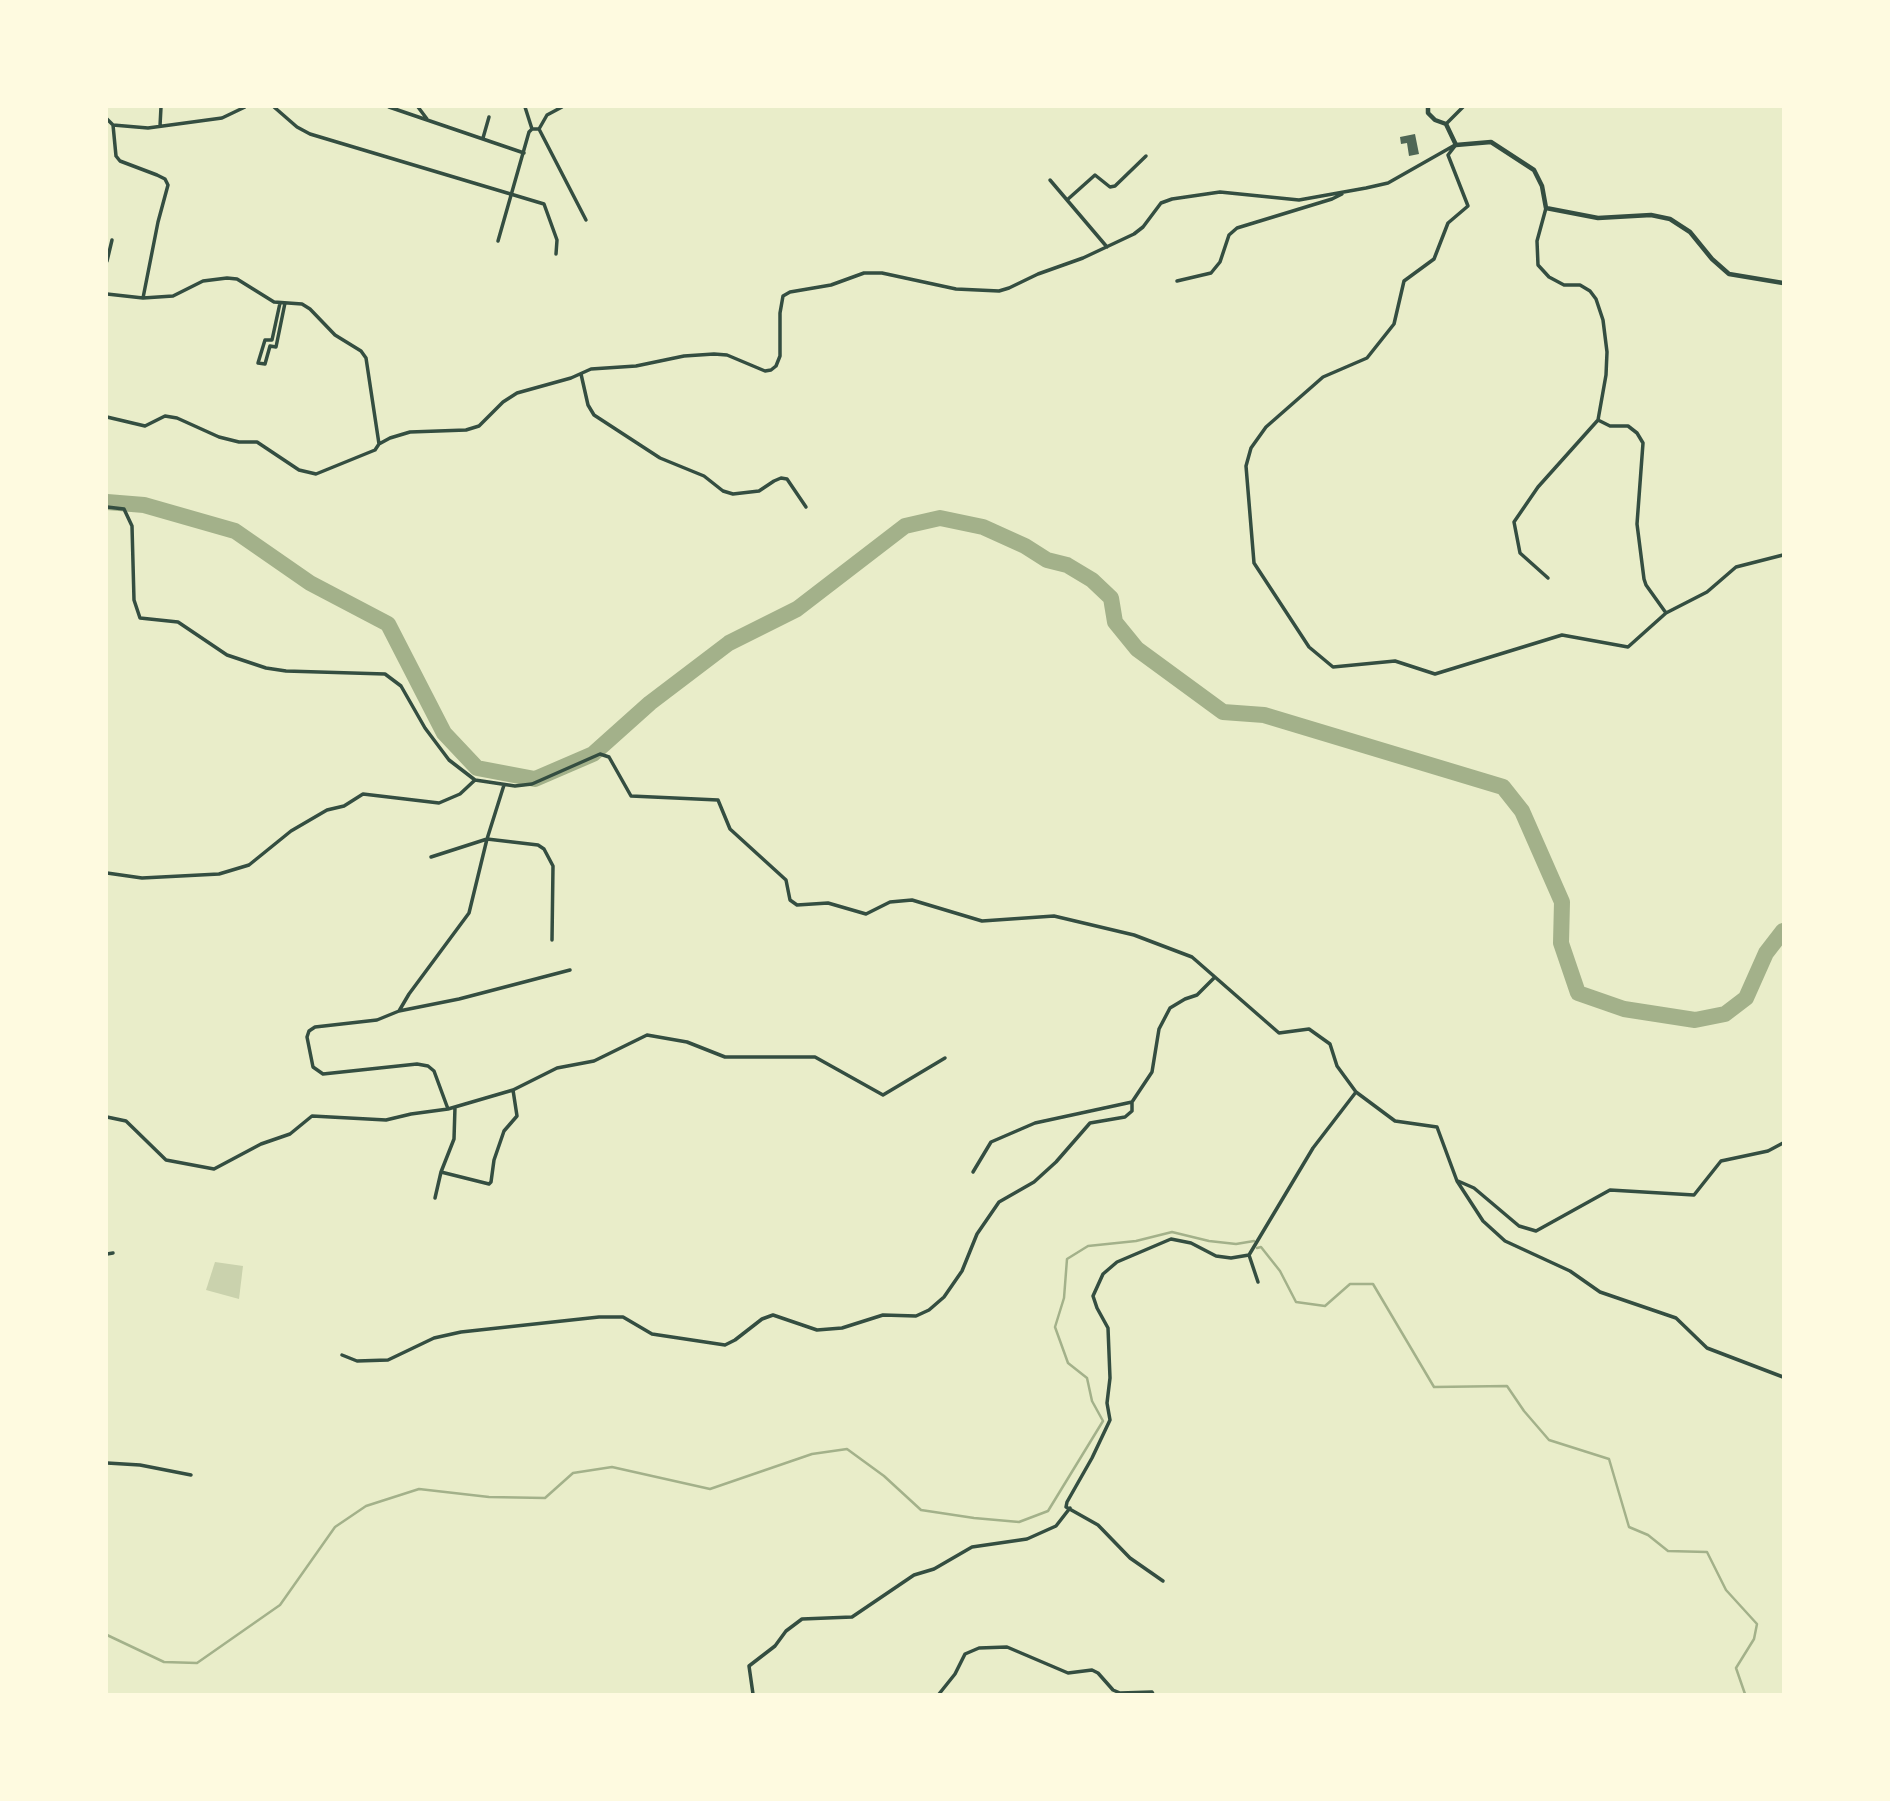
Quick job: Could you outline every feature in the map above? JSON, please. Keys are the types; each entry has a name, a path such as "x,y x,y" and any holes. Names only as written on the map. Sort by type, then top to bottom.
{"street":[{"path":"160,127 162,107"},
{"path":"107,120 113,125 160,127 222,118 245,107"},
{"path":"274,107 297,127 310,134 544,204 556,240 556,254"},
{"path":"389,107 524,153"},
{"path":"418,107 427,119"},
{"path":"525,107 532,129"},
{"path":"539,129 547,115 562,107"},
{"path":"1428,107 1428,113 1435,120 1446,124 1456,145"},
{"path":"1446,124 1463,107"},
{"path":"483,138 489,117"},
{"path":"113,125 116,156 120,161 157,175 165,179 168,185 143,298"},
{"path":"498,241 532,129"},
{"path":"532,129 539,129"},
{"path":"539,129 586,220"},
{"path":"107,417 145,426 165,416 177,418 219,437 239,442 257,442 306,473 316,474 375,450 379,444 390,438 410,432 448,432 479,426 503,401 517,393 600,368 636,366 697,354 727,355 765,371 771,370 776,366 780,355 780,313 786,293 831,285 864,273 882,273 947,287 999,291 1134,234 1143,227 1161,203 1172,199 1220,192 1299,200 1388,183 1456,145 1491,142 1534,170 1542,186 1546,208 1537,241 1538,265 1549,277 1564,285 1580,285 1590,290 1603,320 1606,363 1598,420 1538,487 1514,522 1520,553 1548,578"},
{"path":"1456,145 1448,155 1468,206 1448,223 1434,259 1404,281 1394,324 1367,358 1323,377 1266,427 1251,448 1245,466 1254,563 1309,647 1333,667 1395,661 1435,674 1562,635 1628,648 1666,612 1707,592 1736,567 1783,555"},
{"path":"1067,200 1096,175 1110,187 1115,186 1146,156"},
{"path":"1051,180 1107,247"},
{"path":"1177,281 1211,272 1220,262 1230,235 1237,228 1332,199 1347,191"},
{"path":"1546,208 1598,218 1651,215 1670,219 1690,232 1712,259 1729,274 1783,283"},
{"path":"107,261 113,240"},
{"path":"107,294 143,298 173,296 203,281 228,278 237,279 282,303 302,304 335,335 362,351 366,358 379,444"},
{"path":"282,303 276,347 270,346 265,364 258,363 265,340 272,340 282,303"},
{"path":"581,374 588,405 594,415 660,458 704,476 723,491 733,494 759,491 774,481 788,479 806,507"},
{"path":"1598,420 1611,426 1628,426 1637,433 1643,443 1637,524 1644,579 1666,612"},
{"path":"107,506 124,509 132,526 134,600 140,618 178,621 227,655 266,668 385,674 401,686 425,728 449,760 475,780 504,785 532,784 600,754 610,757 631,796 718,800 730,829 786,880 790,900 797,905 828,903 866,914 890,902 912,901 982,921 1054,916 1134,935 1192,957 1279,1033 1309,1029 1330,1044 1338,1066 1356,1092 1395,1121 1437,1127 1457,1181 1483,1221 1505,1241 1570,1271 1600,1292 1676,1318 1707,1348 1783,1377"},
{"path":"107,873 142,878 219,874 249,865 291,831 327,810 344,806 363,794 439,803 460,794 475,780"},
{"path":"400,1011 409,994 469,913 487,839 504,785"},
{"path":"431,857 487,839 538,845 544,849 552,866 552,940"},
{"path":"448,1109 434,1072 428,1066 417,1064 323,1074 313,1067 307,1037 311,1028 370,1021 400,1011 459,999 570,970"},
{"path":"342,1354 358,1362 387,1360 434,1338 461,1332 599,1317 623,1317 652,1334 725,1345 762,1319 773,1315 817,1331 842,1328 883,1315 916,1316 929,1310 944,1297 962,1271 977,1234 999,1202 1034,1182 1056,1162 1090,1123 1125,1117 1132,1111 1132,1102 1153,1072 1159,1029 1170,1008 1197,995 1215,977"},
{"path":"107,1117 126,1121 166,1160 214,1168 232,1161 261,1143 290,1134 312,1116 386,1120 448,1109 513,1090 557,1068 594,1061 647,1035 687,1042 725,1057 815,1057 883,1096 945,1058"},
{"path":"441,1172 489,1184 491,1182 494,1160 504,1131 517,1116 513,1090"},
{"path":"1258,1282 1249,1255 1313,1148 1356,1092"},
{"path":"973,1172 992,1142 1035,1122 1132,1102"},
{"path":"435,1198 441,1172 454,1139 455,1107"},
{"path":"1457,1181 1474,1188 1519,1226 1536,1231 1610,1189 1695,1195 1721,1161 1768,1151 1783,1143"},
{"path":"1163,1581 1130,1558 1098,1525 1066,1507 1110,1420 1107,1403 1110,1378 1108,1328 1093,1296 1103,1274 1116,1262 1171,1239 1191,1243 1216,1256 1231,1258 1249,1255"},
{"path":"107,1254 113,1253"},
{"path":"107,1463 140,1465 191,1475"},
{"path":"753,1694 749,1666 775,1646 786,1632 802,1619 852,1617 914,1575 933,1569 972,1547 1027,1539 1056,1526 1070,1508"},
{"path":"939,1694 955,1674 965,1654 979,1648 1007,1647 1068,1673 1092,1670 1113,1690 1120,1693 1153,1694"}],"green space":[{"path":"215,1262 243,1266 239,1299 206,1290"}],"building":[{"path":"1415,134 1419,154 1409,156 1407,143 1401,144 1400,137"}],"waterway":[{"path":"107,502 144,505 235,531 310,583 388,624 444,733 477,768 535,779 593,754 650,703 729,643 797,609 905,526 940,518 983,527 1025,546 1047,560 1067,565 1092,580 1111,598 1115,622 1137,649 1223,712 1264,715 1503,787 1522,811 1562,902 1561,943 1578,993 1624,1009 1695,1020 1725,1014 1746,998 1766,953 1783,931"},
{"path":"107,1635 164,1662 197,1663 280,1605 335,1527 366,1506 419,1489 489,1497 545,1498 573,1473 612,1467 710,1489 812,1454 847,1449 884,1476 921,1510 1019,1522 1048,1511 1103,1421 1092,1401 1087,1378 1068,1363 1055,1327 1064,1298 1067,1259 1088,1246 1136,1241 1172,1232 1236,1244 1254,1241"},
{"path":"1257,1248 1261,1247 1280,1271 1296,1302 1325,1306 1350,1284 1373,1284 1434,1387 1507,1386 1549,1440 1609,1459 1629,1527 1648,1535 1668,1551 1707,1552 1726,1590 1757,1624 1754,1639 1736,1668 1745,1694"}]}
